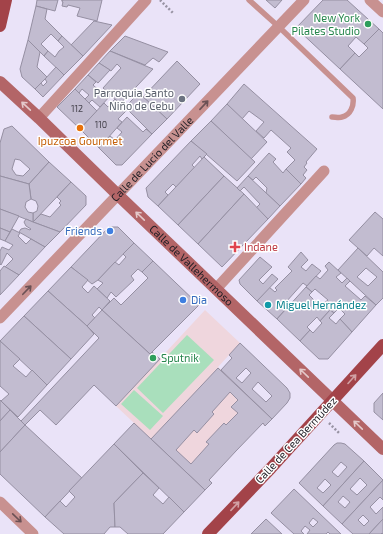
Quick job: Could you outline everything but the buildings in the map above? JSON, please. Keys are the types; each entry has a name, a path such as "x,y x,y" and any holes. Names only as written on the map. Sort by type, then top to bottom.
{"main road":[{"path":"0,26 6,0"},
{"name":"Calle de Cea Bermúdez","path":"208,534 383,345"}],"street":[{"path":"39,118 146,0"},
{"name":"Calle de Lucio del Valle","path":"0,318 304,0"},
{"path":"370,0 383,12"},
{"name":"Calle de Vallehermoso","path":"0,82 383,449"},
{"path":"216,289 324,171"},
{"path":"0,502 33,534"}],"lane":[{"path":"249,0 352,98 353,104 350,112 342,118 332,117"}],"path":[{"path":"160,0 173,13"}],"shaded area":[{"path":"205,310 240,343 218,367 272,419 265,426 262,423 209,480 212,483 205,490 116,406"}],"green space":[{"path":"187,335 214,360 163,413 137,388"},
{"path":"134,390 163,416 150,430 121,404"}],"place":[{"name":"New York Pilates Studio","path":"368,24"},
{"name":"Parroquia Santo Niño de Cebu","path":"182,99"},
{"name":"Ipuzcoa Gourmet","path":"80,128"},
{"name":"Friends","path":"110,231"},
{"name":"Indane","path":"235,247"},
{"name":"Dia","path":"183,300"},
{"name":"Miguel Hernández","path":"268,305"},
{"name":"Sputnik","path":"153,358"}]}
